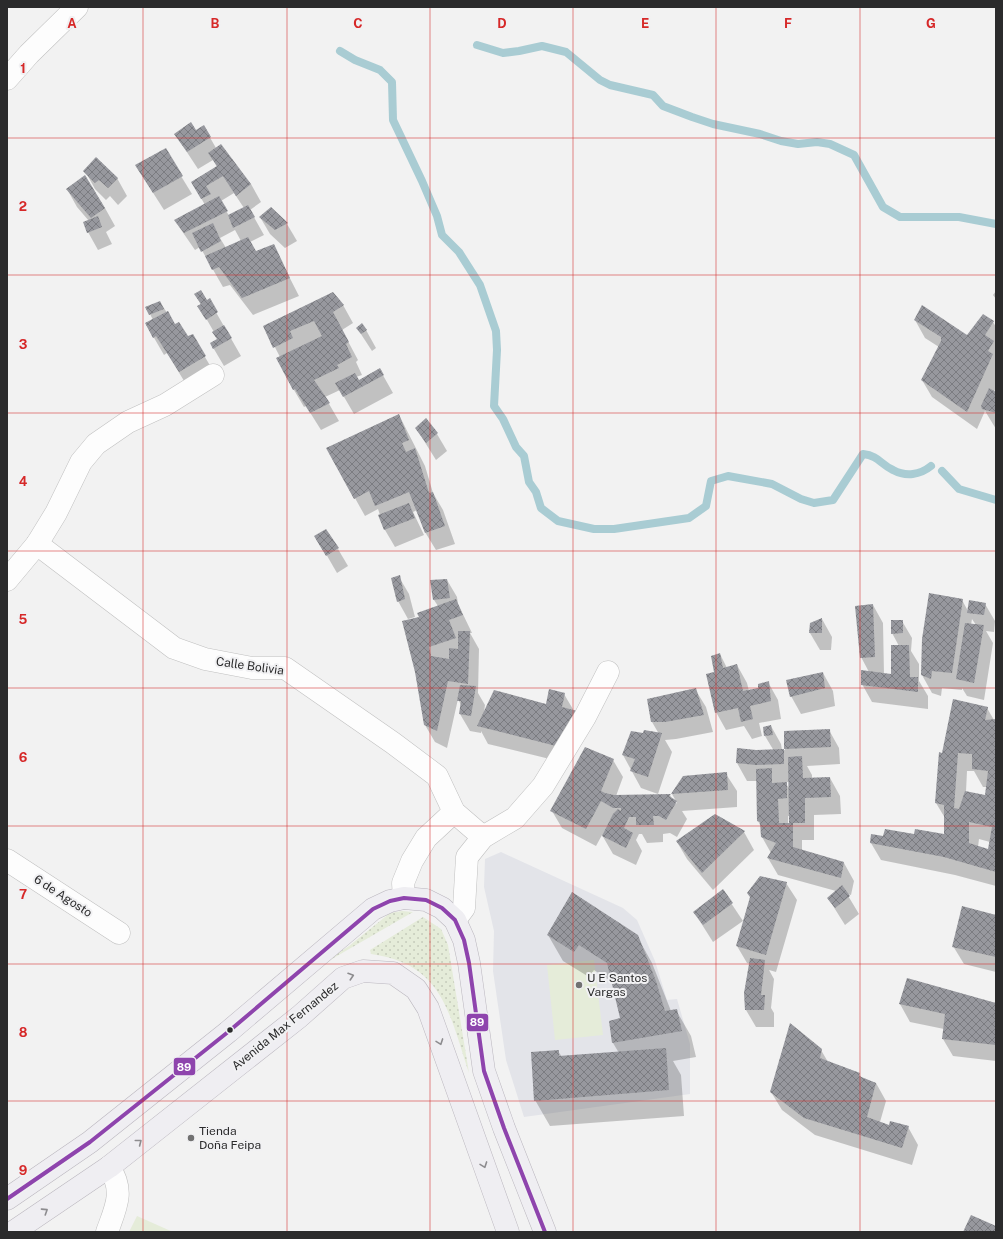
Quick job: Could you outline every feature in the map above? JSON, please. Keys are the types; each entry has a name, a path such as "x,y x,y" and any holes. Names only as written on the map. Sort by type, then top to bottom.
{"main road":[{"path":"7,1199 90,1142 233,1028 373,909 390,901 404,898 426,900 442,908 455,920 464,940 470,963 484,1071 504,1128 545,1232"},
{"name":"Avenida Max Fernandez","path":"13,1232 109,1167 299,1017 343,978 363,972 393,973 416,989 428,1008 508,1232"},
{"path":"90,1142 109,1167"}],"street":[{"path":"7,80 29,54 77,7"},
{"path":"7,580 37,544 56,513 81,462 96,444 128,422 165,405 213,375"},
{"name":"Calle Bolivia","path":"37,544 174,648 205,659 252,668 285,668 393,743 436,776 454,812 483,837"},
{"path":"455,920 464,908 467,856 483,837 514,818 543,786 585,718 608,672"},
{"path":"404,898 404,883 412,861 426,838 454,812"},
{"name":"6 de Agosto","path":"7,860 120,932"},
{"path":"107,1232 118,1202 116,1179 109,1167"}],"shaded area":[{"name":"U E Santos Vargas","path":"501,852 623,908 637,920 655,961 667,1000 677,999 690,1044 690,1094 524,1117 506,1060 493,971 494,931 484,887 485,859"}],"green space":[{"path":"402,911 413,912 306,974 349,946 390,913"},
{"path":"423,917 441,929 448,945 469,1073 448,1012 440,995 428,980 414,968 395,960 371,954 370,950"},
{"path":"594,960 603,1035 555,1040 547,965"},
{"path":"137,1216 173,1232 129,1232"}],"building":[{"path":"191,122 196,130 204,125 211,137 187,152 174,134"},
{"path":"221,144 251,184 236,196 223,176 206,186 211,194 201,199 191,182 217,166 208,153"},
{"path":"166,148 183,176 153,193 135,165"},
{"path":"96,157 118,178 108,188 99,180 95,183 83,171"},
{"path":"85,175 105,208 91,218 66,189"},
{"path":"219,196 228,211 184,233 174,220"},
{"path":"248,205 255,217 233,228 228,215"},
{"path":"271,207 288,223 275,230 259,217"},
{"path":"98,216 102,227 87,233 83,222"},
{"path":"213,223 221,241 201,252 192,233"},
{"path":"248,237 256,251 274,244 290,278 242,298 219,267 212,270 205,256"},
{"path":"201,290 207,300 210,298 218,312 206,320 197,306 201,304 194,294"},
{"path":"333,292 344,305 333,312 349,342 346,344 352,357 337,365 339,368 314,380 330,403 310,413 295,389 293,390 276,358 322,336 314,321 290,331 293,338 273,348 263,326"},
{"path":"160,301 164,309 149,315 145,307"},
{"path":"922,305 967,335 983,314 994,321 985,335 994,341 988,351 993,354 967,412 921,380 941,341 941,337 914,320"},
{"path":"168,311 175,324 179,322 188,336 193,334 206,356 179,372 156,336 153,338 145,323"},
{"path":"362,323 367,330 361,334 356,328"},
{"path":"224,325 232,338 213,349 210,343 217,339 212,332"},
{"path":"380,368 384,375 343,397 335,383 355,373 359,380"},
{"path":"989,388 996,392 996,413 982,409 981,406"},
{"path":"399,414 409,440 402,443 406,452 415,448 429,493 433,492 445,526 425,533 409,492 375,506 369,491 354,499 326,448"},
{"path":"426,418 438,433 426,443 415,428"},
{"path":"409,503 415,518 384,530 378,515"},
{"path":"326,529 339,548 326,556 314,536"},
{"path":"400,575 405,599 397,602 391,578"},
{"path":"447,579 450,598 433,600 430,580"},
{"path":"929,593 963,599 952,673 932,671 931,679 921,675 922,639"},
{"path":"456,599 463,615 449,620 456,638 429,647 431,656 449,659 449,648 458,649 458,631 470,631 468,684 448,681 437,731 424,725 415,672 402,621 419,617 417,613"},
{"path":"969,600 986,603 984,615 967,613"},
{"path":"873,604 875,657 860,658 855,606"},
{"path":"822,618 822,633 809,633 810,623"},
{"path":"891,620 903,620 903,633 891,634"},
{"path":"965,623 984,625 974,683 956,679"},
{"path":"891,645 909,645 910,677 918,677 918,692 861,685 861,670 891,674"},
{"path":"720,653 723,668 737,664 743,691 758,688 758,684 769,681 771,701 750,706 753,719 741,722 738,708 715,713 706,674 714,672 711,656"},
{"path":"823,672 825,688 790,697 786,680"},
{"path":"460,685 476,686 471,716 459,714 461,701 457,701"},
{"path":"696,688 704,715 665,722 651,722 647,699"},
{"path":"549,689 565,693 562,707 577,711 556,746 477,726 494,690 546,704"},
{"path":"953,699 988,707 985,720 996,719 996,872 944,857 870,843 871,834 883,836 885,829 914,834 915,829 944,834 944,805 935,803 939,752 942,753","holes":["958,753 972,754 972,769 988,771 985,795 965,791 959,809 954,808","969,822 992,827 988,849 969,843"]},
{"path":"771,725 773,735 764,736 763,727"},
{"path":"830,729 831,747 784,749 784,731"},
{"path":"644,730 662,733 648,777 630,771 635,759 622,755 631,731 643,733"},
{"path":"585,747 614,759 601,791 614,795 671,794 669,796 677,801 666,820 659,816 653,816 654,825 636,825 636,817 629,817 624,828 633,833 626,848 602,836 613,814 618,809 621,811 621,808 613,808 601,801 586,829 550,811"},
{"path":"737,748 756,750 784,749 784,764 756,765 736,763"},
{"path":"802,756 803,778 830,777 831,797 805,798 805,823 793,823 793,847 844,862 841,878 767,858 776,843 761,837 760,822 757,821 756,769 772,768 772,783 787,782 787,798 778,799 779,823 789,823 788,757"},
{"path":"727,772 728,790 671,794 683,776"},
{"path":"715,814 745,831 702,873 676,841"},
{"path":"760,876 787,882 766,955 736,946 750,897 747,893"},
{"path":"842,885 850,896 835,908 827,898"},
{"path":"723,889 733,903 703,925 693,912"},
{"path":"572,892 638,935 656,981 665,1011 677,1009 682,1031 612,1043 609,1021 620,1018 607,963 579,945 574,952 547,935"},
{"path":"962,906 996,915 996,957 952,947"},
{"path":"750,958 765,960 761,995 765,995 764,1010 745,1010 744,993"},
{"path":"907,978 996,1003 996,1045 942,1039 945,1014 899,1004"},
{"path":"790,1023 822,1049 820,1058 860,1073 859,1076 876,1083 867,1117 889,1125 890,1121 909,1126 902,1148 804,1118 770,1092"},
{"path":"666,1048 669,1090 534,1101 531,1052 559,1050 559,1056"},
{"path":"971,1215 996,1226 996,1232 963,1232"}],"waterway":[{"path":"477,45 503,53 542,46 566,52 600,80 610,85 653,95 663,106 692,117 713,124 760,134 781,141 798,144 817,142 830,144 854,155 883,207 900,217 959,217 996,224"},
{"path":"340,51 355,60 380,70 392,82 393,120 437,216 442,235 459,252 480,285 496,331 497,350 494,406 503,419 516,447 524,456 529,482 536,492 541,508 558,521 594,529 614,529 689,518 706,506 711,481 728,476 772,484 801,499 814,503 833,500 863,454 873,456 889,468 903,474 918,473 931,466"},
{"path":"942,471 959,489 996,500"}],"transit line":[{"name":"89","path":"7,1199 90,1142 228,1032 373,909 390,901 404,898 426,900 442,908 455,920 464,940 469,963 484,1071 504,1128 545,1232"}],"place":[{"name":"U E Santos Vargas","path":"579,985"},
{"name":"Tienda Doña Feipa","path":"191,1138"}]}
